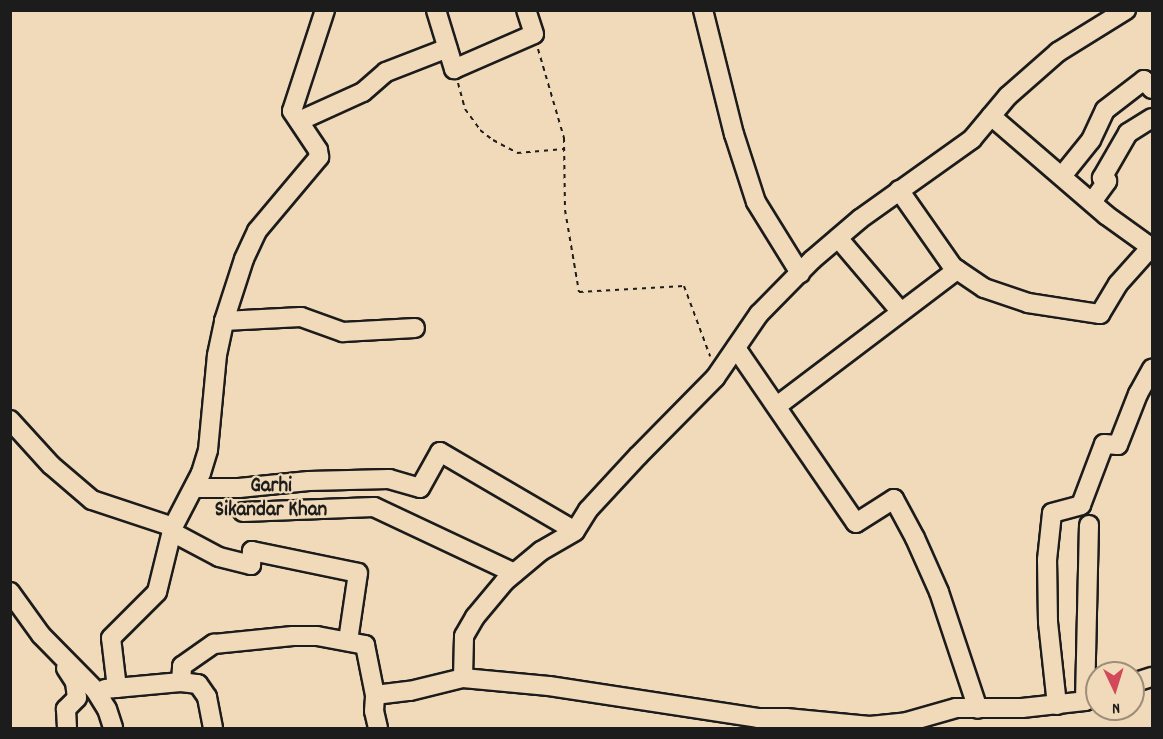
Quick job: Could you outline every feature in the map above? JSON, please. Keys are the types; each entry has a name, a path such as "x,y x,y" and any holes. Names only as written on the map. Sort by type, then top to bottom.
{"street":[{"path":"117,688 111,638 157,592 173,529 194,488 208,450 217,355 224,321 244,260 257,231 319,157 318,150 292,111 292,103 326,10"},
{"path":"436,10 454,69 534,34 526,10"},
{"path":"703,10 734,134 756,202 800,273"},
{"path":"463,678 464,636 475,617 514,573 541,551 575,531 603,495 717,375 759,314 838,238 899,190 972,139 1008,96 1058,52 1126,10"},
{"path":"299,121 363,92 386,72 448,48"},
{"path":"1062,176 1091,140 1105,110 1144,80 1152,89"},
{"path":"899,190 957,270 984,288 1028,303 1100,314 1118,284 1152,247 1092,202 991,116"},
{"path":"1092,202 1107,182 1102,178 1128,133 1152,118"},
{"path":"838,238 901,312"},
{"path":"777,406 957,270"},
{"path":"224,321 300,317 343,332 415,328"},
{"path":"736,348 856,524 894,500 915,538 939,592 978,709"},
{"path":"1058,705 1047,622 1047,560 1052,513 1082,505 1104,444 1118,445 1138,394 1152,369"},
{"path":"10,420 51,465 92,500 173,529 219,557 251,565 252,551 358,573 348,640"},
{"path":"194,488 239,488 309,481 388,478 420,488 440,452 575,531"},
{"path":"243,512 374,507 514,573"},
{"path":"1089,525 1091,661"},
{"path":"10,592 41,635 94,690 106,709 113,729"},
{"path":"181,682 182,666 214,644 293,636 348,640 365,645 375,695 374,711 378,729"},
{"path":"56,651 75,682 77,698 66,709 67,729"},
{"path":"375,695 410,691 463,678 549,686 737,722 870,726 906,722 956,708 1058,705 1085,700"},
{"path":"94,690 181,682 198,684 204,689 213,729"}],"path":[{"path":"534,34 564,138 565,210 579,292 684,286 717,375"},
{"path":"454,69 465,109 480,130 493,140 517,153 564,148"}],"district":[{"name":"Garhi Sikandar Khan","path":"271,499"}]}
